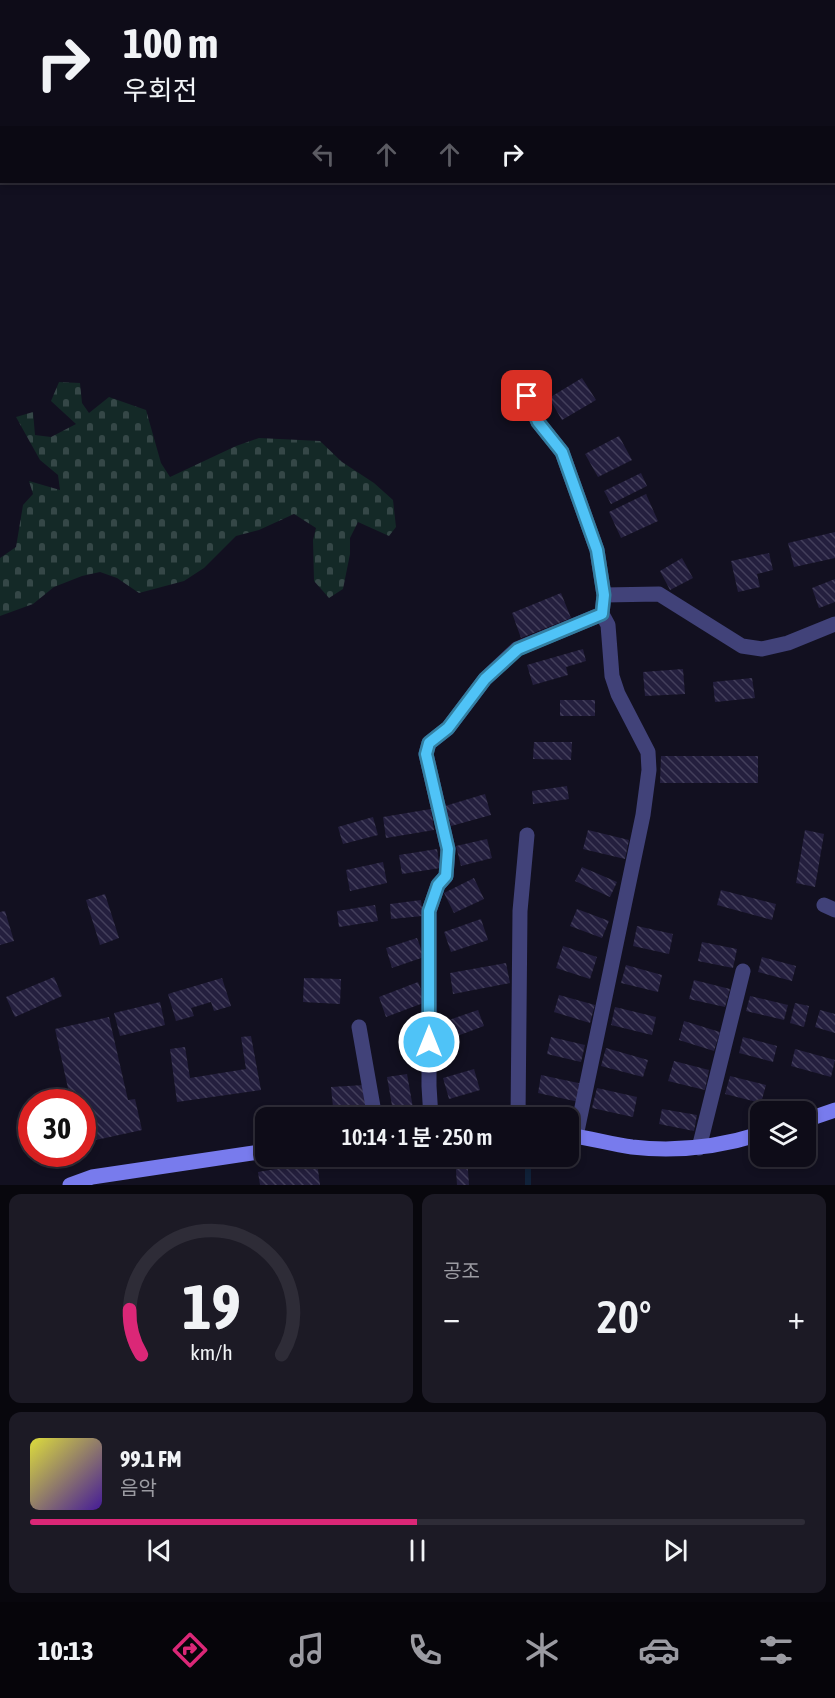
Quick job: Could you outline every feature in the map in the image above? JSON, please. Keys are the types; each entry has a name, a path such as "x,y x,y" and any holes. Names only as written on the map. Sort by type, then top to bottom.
{"street":[{"path":"527,396 538,422 562,452 597,550 604,595 602,614 608,625 612,676 618,694 648,752 649,770 643,815 578,1107"},
{"path":"604,595 659,594 742,646 762,649 788,642 835,624"},
{"path":"431,1107 429,911 438,885 446,876 448,849 426,754 429,743 448,728 485,679 518,649 602,614"},
{"path":"518,1107 520,911 527,835"},
{"path":"699,1148 743,971"},
{"path":"359,1027 373,1107"},
{"path":"816,1117 835,1110"},
{"path":"579,1136 633,1147 699,1148 750,1137"},
{"path":"70,1185 92,1177 255,1153"}],"green space":[{"path":"59,382 80,383 82,403 89,413 109,397 146,410 161,463 170,477 236,446 259,438 320,441 342,462 374,483 393,500 396,527 389,536 358,522 350,538 350,554 343,589 329,598 314,581 313,540 316,528 294,514 259,530 236,536 204,568 184,581 139,593 117,578 100,572 54,587 33,604 0,616 0,558 16,547 23,505 33,494 29,481 60,490 58,475 40,460 16,417 33,412 35,435 51,437 76,424 51,401"}],"building":[{"path":"582,378 596,400 562,420 549,398"},
{"path":"619,436 632,460 598,477 585,454"},
{"path":"641,473 647,486 611,504 604,491"},
{"path":"646,494 658,521 621,538 609,512"},
{"path":"835,532 835,558 794,567 788,543"},
{"path":"769,553 773,570 757,574 760,587 738,592 731,561"},
{"path":"682,558 693,578 670,590 660,571"},
{"path":"835,579 835,602 819,608 812,588"},
{"path":"561,593 571,618 521,638 512,613"},
{"path":"583,649 586,661 566,667 568,675 533,685 527,665"},
{"path":"683,669 685,694 645,696 643,672"},
{"path":"752,678 755,698 715,702 713,682"},
{"path":"560,700 595,700 595,716 560,716"},
{"path":"534,742 572,742 571,760 533,759"},
{"path":"661,756 758,756 758,783 660,783"},
{"path":"567,786 569,799 533,804 532,791"},
{"path":"485,794 491,815 451,826 445,806"},
{"path":"431,809 434,830 386,838 383,817"},
{"path":"373,817 378,835 343,844 338,827"},
{"path":"588,830 629,840 625,859 583,849"},
{"path":"805,830 824,834 815,887 796,883"},
{"path":"487,839 492,858 461,866 456,846"},
{"path":"437,849 440,868 402,874 399,855"},
{"path":"383,862 387,883 350,891 346,870"},
{"path":"582,867 617,882 610,897 575,881"},
{"path":"474,878 484,899 454,913 444,893"},
{"path":"721,890 776,904 772,920 717,905"},
{"path":"105,894 119,938 100,945 86,900"},
{"path":"421,900 423,916 391,919 390,904"},
{"path":"375,905 378,921 339,927 337,911"},
{"path":"577,909 609,921 602,938 570,926"},
{"path":"5,911 14,941 0,945 0,912"},
{"path":"481,919 488,940 451,952 444,932"},
{"path":"637,926 673,934 669,954 633,946"},
{"path":"417,938 424,957 392,968 386,948"},
{"path":"702,942 737,949 733,968 698,961"},
{"path":"563,946 597,957 590,979 556,968"},
{"path":"762,957 796,966 792,981 758,972"},
{"path":"506,963 510,983 453,994 450,973"},
{"path":"626,965 662,975 658,992 621,983"},
{"path":"54,977 62,996 15,1017 6,997"},
{"path":"222,978 231,1006 214,1011 211,1002 191,1008 194,1016 176,1021 168,994"},
{"path":"304,978 341,979 340,1004 303,1002"},
{"path":"694,980 730,989 725,1007 689,999"},
{"path":"418,982 426,1002 386,1017 379,997"},
{"path":"559,995 595,1005 590,1023 554,1012"},
{"path":"750,996 788,1005 784,1020 746,1011"},
{"path":"160,1002 165,1025 120,1036 114,1013"},
{"path":"795,1003 809,1006 804,1027 790,1023"},
{"path":"615,1007 656,1017 652,1035 611,1025"},
{"path":"478,1010 484,1026 449,1039 443,1022"},
{"path":"820,1010 835,1014 835,1033 815,1027"},
{"path":"109,1017 128,1100 135,1099 142,1130 96,1140 96,1089 68,1089 55,1029"},
{"path":"684,1021 720,1032 714,1051 679,1040"},
{"path":"251,1036 261,1090 177,1102 170,1049 185,1047 190,1078 246,1069 241,1037"},
{"path":"551,1037 585,1045 581,1062 547,1054"},
{"path":"743,1037 777,1046 773,1062 739,1053"},
{"path":"606,1048 648,1060 643,1077 601,1066"},
{"path":"795,1049 835,1060 831,1077 791,1066"},
{"path":"674,1061 709,1070 705,1090 668,1081"},
{"path":"474,1069 480,1090 449,1099 443,1078"},
{"path":"407,1074 413,1107 392,1107 387,1077"},
{"path":"541,1075 583,1084 579,1102 538,1093"},
{"path":"730,1076 766,1085 762,1101 725,1094"},
{"path":"364,1085 366,1107 333,1107 331,1087"},
{"path":"597,1088 637,1097 633,1117 592,1108"},
{"path":"662,1109 697,1115 694,1131 659,1124"},
{"path":"288,1167 318,1167 320,1185 260,1185 258,1172"},
{"path":"456,1167 468,1167 469,1185 457,1185"}],"waterway":[{"path":"528,1167 528,1185"}],"route":[{"path":"429,1042 429,911 438,885 446,876 448,849 426,754 429,743 448,728 485,679 518,649 602,614 604,595 597,550 562,452 538,422 527,396"}]}
